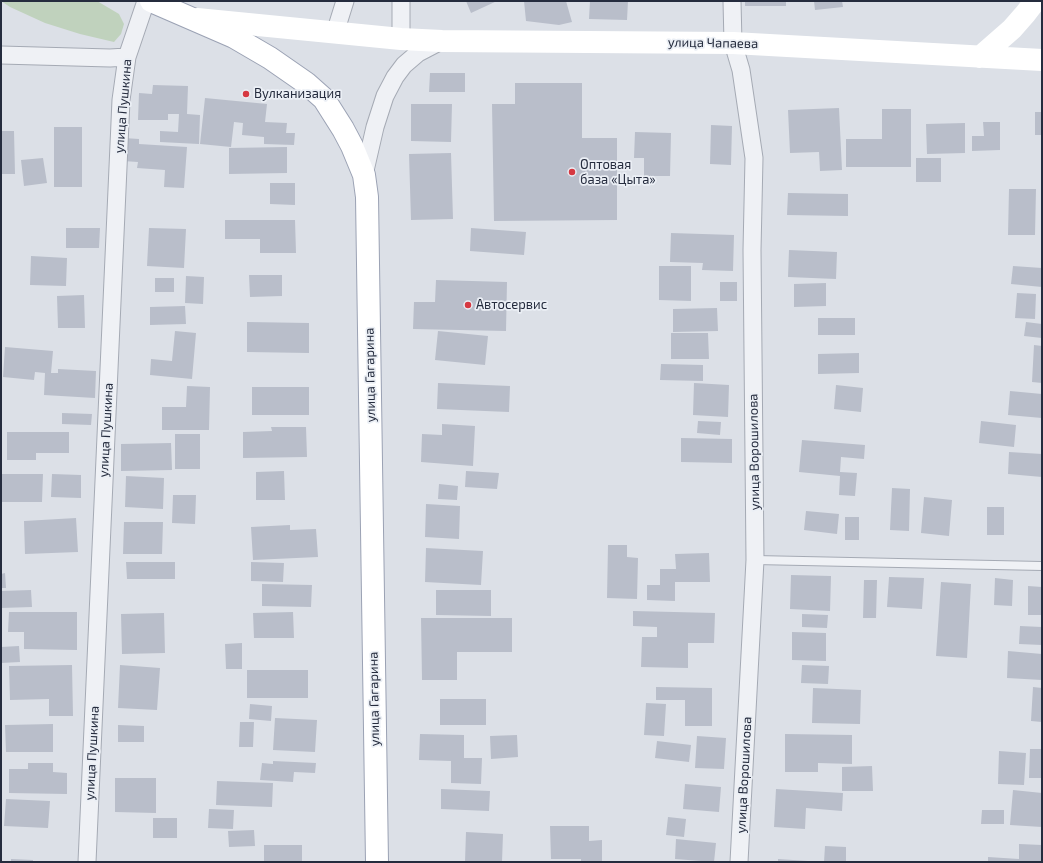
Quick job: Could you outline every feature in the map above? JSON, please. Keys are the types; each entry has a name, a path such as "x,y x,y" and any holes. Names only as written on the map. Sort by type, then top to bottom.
{"main road":[{"name":"улица Гагарина","path":"151,1 234,37 270,58 306,83 324,99 343,128 364,175 368,197 377,862"},
{"path":"980,57 1012,29 1035,1"},
{"name":"улица Чапаева","path":"190,18 392,39 442,41 733,43 1042,60"}],"street":[{"name":"улица Пушкина","path":"87,862 121,100 127,57 146,1"},
{"path":"335,33 345,1"},
{"path":"392,39 402,1"},
{"name":"улица Ворошилова","path":"732,1 733,43 741,70 748,109 754,158 752,250 756,560 739,862"},
{"path":"364,175 375,126 385,96 395,77 404,65 418,53 442,41"},
{"path":"1,55 110,58 127,57"}],"lane":[{"path":"756,560 1042,566"}],"green space":[{"path":"1,1 97,1 119,14 124,24 121,34 114,42 80,34 45,23 10,7"}],"building":[{"path":"466,1 497,1 471,13"},
{"path":"524,1 566,1 572,22 559,25 526,21"},
{"path":"590,1 628,1 627,20 589,19"},
{"path":"745,1 786,1 786,6 745,6"},
{"path":"814,1 842,1 843,7 815,10"},
{"path":"430,73 465,73 465,92 429,92"},
{"name":"Оптовая база «Цыта»","path":"515,83 582,83 582,138 617,138 617,220 494,221 492,104 515,104"},
{"path":"153,85 188,86 187,114 200,115 199,144 160,142 160,131 178,132 179,114 168,114 168,120 138,120 139,93 152,94"},
{"path":"205,98 267,104 265,122 287,123 286,133 295,133 294,145 264,144 264,137 242,135 243,123 234,122 231,147 200,144"},
{"path":"411,104 452,104 451,142 411,141"},
{"path":"839,108 842,170 820,171 819,152 790,153 788,110"},
{"path":"882,109 911,109 911,167 846,167 846,139 882,139"},
{"path":"1035,112 1042,112 1042,135 1035,135"},
{"path":"983,122 1000,122 1000,150 972,151 972,136 984,136"},
{"path":"965,123 965,153 927,154 926,124"},
{"path":"711,125 732,126 731,165 710,164"},
{"path":"54,127 82,127 82,187 54,187"},
{"path":"1,131 14,131 15,174 1,174"},
{"path":"635,132 671,133 670,176 644,176 644,158 634,158"},
{"path":"124,138 139,139 139,144 187,147 184,188 164,187 165,170 137,168 138,162 123,161"},
{"path":"287,147 287,173 229,174 229,148"},
{"path":"451,153 453,219 411,220 409,154"},
{"path":"43,158 47,183 24,186 21,160"},
{"path":"916,158 941,158 941,182 916,182"},
{"path":"270,183 295,183 295,205 270,204"},
{"path":"1009,189 1036,189 1035,235 1008,235"},
{"path":"788,193 848,194 848,216 787,215"},
{"path":"225,220 295,220 296,253 260,253 260,239 225,239"},
{"path":"66,228 100,228 99,248 66,248"},
{"path":"149,228 186,229 184,268 147,266"},
{"path":"471,228 526,232 524,255 470,251"},
{"path":"671,233 734,235 733,271 702,270 703,263 670,262"},
{"path":"789,250 837,252 836,279 788,277"},
{"path":"31,256 67,258 66,286 30,285"},
{"path":"659,266 691,266 691,301 659,300"},
{"path":"1013,266 1042,268 1042,287 1011,284"},
{"path":"249,275 282,275 282,296 250,297"},
{"path":"186,276 204,277 203,304 185,303"},
{"path":"155,278 174,278 174,292 155,292"},
{"path":"436,280 507,282 506,331 413,329 414,302 435,302"},
{"path":"720,282 737,282 737,301 720,301"},
{"path":"826,283 826,306 794,307 794,284"},
{"path":"1017,293 1036,294 1035,319 1015,318"},
{"path":"84,295 85,328 58,328 57,296"},
{"path":"185,306 186,324 150,325 150,307"},
{"path":"717,308 718,331 673,332 673,309"},
{"path":"818,318 855,318 855,335 818,335"},
{"path":"247,322 309,323 309,353 247,352"},
{"path":"1026,322 1042,324 1042,338 1024,336"},
{"path":"175,331 196,333 192,379 150,375 151,359 172,361"},
{"path":"438,331 488,336 485,365 435,360"},
{"path":"671,333 708,333 709,359 671,359"},
{"path":"1034,345 1042,346 1042,383 1032,382"},
{"path":"5,347 53,351 51,373 58,373 58,369 96,371 95,398 44,395 45,373 35,372 34,380 3,377"},
{"path":"859,353 859,373 818,374 818,354"},
{"path":"661,364 703,365 703,381 660,380"},
{"path":"438,383 510,386 509,412 437,409"},
{"path":"694,383 729,385 728,417 693,415"},
{"path":"836,385 863,388 861,412 834,409"},
{"path":"187,386 210,387 209,430 162,430 162,407 186,407"},
{"path":"252,387 309,387 309,415 252,415"},
{"path":"1010,391 1042,394 1042,418 1008,415"},
{"path":"62,413 92,414 91,425 62,424"},
{"path":"698,421 721,422 720,435 697,433"},
{"path":"981,421 1016,425 1014,447 979,443"},
{"path":"442,424 475,426 473,466 421,462 422,434 442,435"},
{"path":"271,427 306,427 307,457 243,458 243,432 272,431"},
{"path":"7,432 69,432 69,453 36,453 36,460 7,460"},
{"path":"175,434 200,434 200,469 175,469"},
{"path":"681,438 732,439 732,463 681,462"},
{"path":"802,440 865,445 864,459 841,457 840,472 857,473 855,496 839,495 840,476 799,472"},
{"path":"171,443 172,470 121,471 121,444"},
{"path":"1009,452 1042,454 1042,477 1008,474"},
{"path":"284,471 285,500 256,500 256,472"},
{"path":"466,471 499,473 497,489 465,487"},
{"path":"1,474 43,474 42,502 1,502"},
{"path":"52,474 81,475 81,498 51,497"},
{"path":"126,476 164,478 163,509 125,507"},
{"path":"439,484 458,486 457,500 438,499"},
{"path":"892,488 910,489 909,531 890,530"},
{"path":"173,495 196,495 195,524 172,523"},
{"path":"924,497 952,500 949,536 921,533"},
{"path":"426,504 460,506 459,539 425,537"},
{"path":"987,507 1004,507 1004,535 987,535"},
{"path":"806,511 839,514 837,534 804,530"},
{"path":"845,517 859,517 859,540 845,540"},
{"path":"76,518 78,552 25,554 24,521"},
{"path":"124,522 163,522 162,554 123,554"},
{"path":"290,525 290,530 316,529 318,557 253,560 251,527"},
{"path":"608,545 627,545 627,557 638,558 637,599 607,598"},
{"path":"426,548 483,551 481,585 425,582"},
{"path":"709,553 710,582 675,582 675,601 647,600 647,585 660,585 660,569 676,569 675,554"},
{"path":"126,562 175,562 175,579 127,579"},
{"path":"251,562 284,563 283,582 251,581"},
{"path":"5,573 6,588 1,588 1,574"},
{"path":"791,575 831,576 830,611 790,609"},
{"path":"889,577 924,578 922,609 887,607"},
{"path":"995,578 1013,580 1012,606 994,605"},
{"path":"864,580 877,580 876,618 863,618"},
{"path":"941,582 971,584 967,658 936,656"},
{"path":"262,584 312,585 311,607 262,606"},
{"path":"1028,586 1042,587 1042,615 1028,615"},
{"path":"31,590 32,607 1,608 1,591"},
{"path":"436,590 491,590 491,616 436,615"},
{"path":"633,611 715,613 714,643 688,643 688,668 641,667 642,637 657,637 657,627 633,626"},
{"path":"9,612 77,612 77,650 24,649 24,632 8,632"},
{"path":"293,612 294,638 254,638 253,613"},
{"path":"164,613 165,653 122,654 121,614"},
{"path":"802,614 828,615 827,628 802,627"},
{"path":"421,618 512,618 512,652 457,652 457,680 422,680"},
{"path":"1020,626 1042,627 1042,645 1019,644"},
{"path":"792,632 826,633 826,661 792,660"},
{"path":"242,643 242,669 226,669 225,644"},
{"path":"19,646 20,662 1,663 1,647"},
{"path":"1008,651 1042,654 1042,680 1007,678"},
{"path":"72,665 73,716 49,716 49,699 10,700 9,666"},
{"path":"120,665 160,668 157,710 118,708"},
{"path":"802,665 829,666 828,684 801,683"},
{"path":"247,670 308,670 308,698 247,698"},
{"path":"656,687 712,688 712,726 685,726 685,700 656,700"},
{"path":"1033,687 1042,688 1042,722 1031,721"},
{"path":"813,688 861,690 860,724 812,723"},
{"path":"440,699 486,699 486,725 440,725"},
{"path":"646,703 666,704 664,736 644,735"},
{"path":"250,704 272,706 271,721 249,719"},
{"path":"275,718 317,720 315,752 273,750"},
{"path":"240,722 254,722 253,747 239,747"},
{"path":"53,724 53,752 6,752 5,725"},
{"path":"118,725 144,726 144,742 118,742"},
{"path":"420,734 464,735 464,758 482,758 481,784 451,783 451,761 419,760"},
{"path":"785,734 852,735 852,764 818,763 818,772 785,772"},
{"path":"517,735 518,757 491,759 490,736"},
{"path":"697,736 726,738 724,769 695,768"},
{"path":"657,741 691,745 689,762 655,758"},
{"path":"1030,749 1042,749 1042,778 1029,778"},
{"path":"999,751 1026,753 1024,785 998,784"},
{"path":"273,761 316,763 315,773 294,772 293,782 260,780 262,763 273,764"},
{"path":"28,763 53,763 53,772 67,773 67,794 9,793 9,769 28,769"},
{"path":"872,766 873,791 842,791 842,767"},
{"path":"115,778 156,778 156,813 115,812"},
{"path":"217,781 273,783 272,807 216,805"},
{"path":"685,784 721,787 719,812 683,809"},
{"path":"441,789 490,791 489,811 441,809"},
{"path":"776,789 843,793 842,811 806,808 805,829 774,827"},
{"path":"1013,790 1042,793 1042,827 1010,825"},
{"path":"6,799 50,801 48,828 4,826"},
{"path":"209,809 234,810 233,829 208,828"},
{"path":"982,810 1004,810 1004,824 981,824"},
{"path":"668,817 686,819 684,837 666,835"},
{"path":"153,818 177,818 177,838 153,838"},
{"path":"550,826 589,826 589,841 602,840 602,862 581,862 581,859 551,859"},
{"path":"254,830 255,846 229,847 228,831"},
{"path":"466,832 503,834 502,862 465,862"},
{"path":"676,839 716,843 714,862 675,859"},
{"path":"1019,844 1042,845 1042,862 988,862 988,857 1019,859"},
{"path":"264,845 302,845 302,862 264,862"},
{"path":"825,846 846,847 846,862 824,862"},
{"path":"11,859 33,860 33,862 11,862"},
{"path":"778,859 808,861 808,862 778,862"}],"place":[{"name":"Вулканизация","path":"246,94"},
{"name":"Оптовая база «Цыта»","path":"572,172"},
{"name":"Автосервис","path":"468,305"}]}
